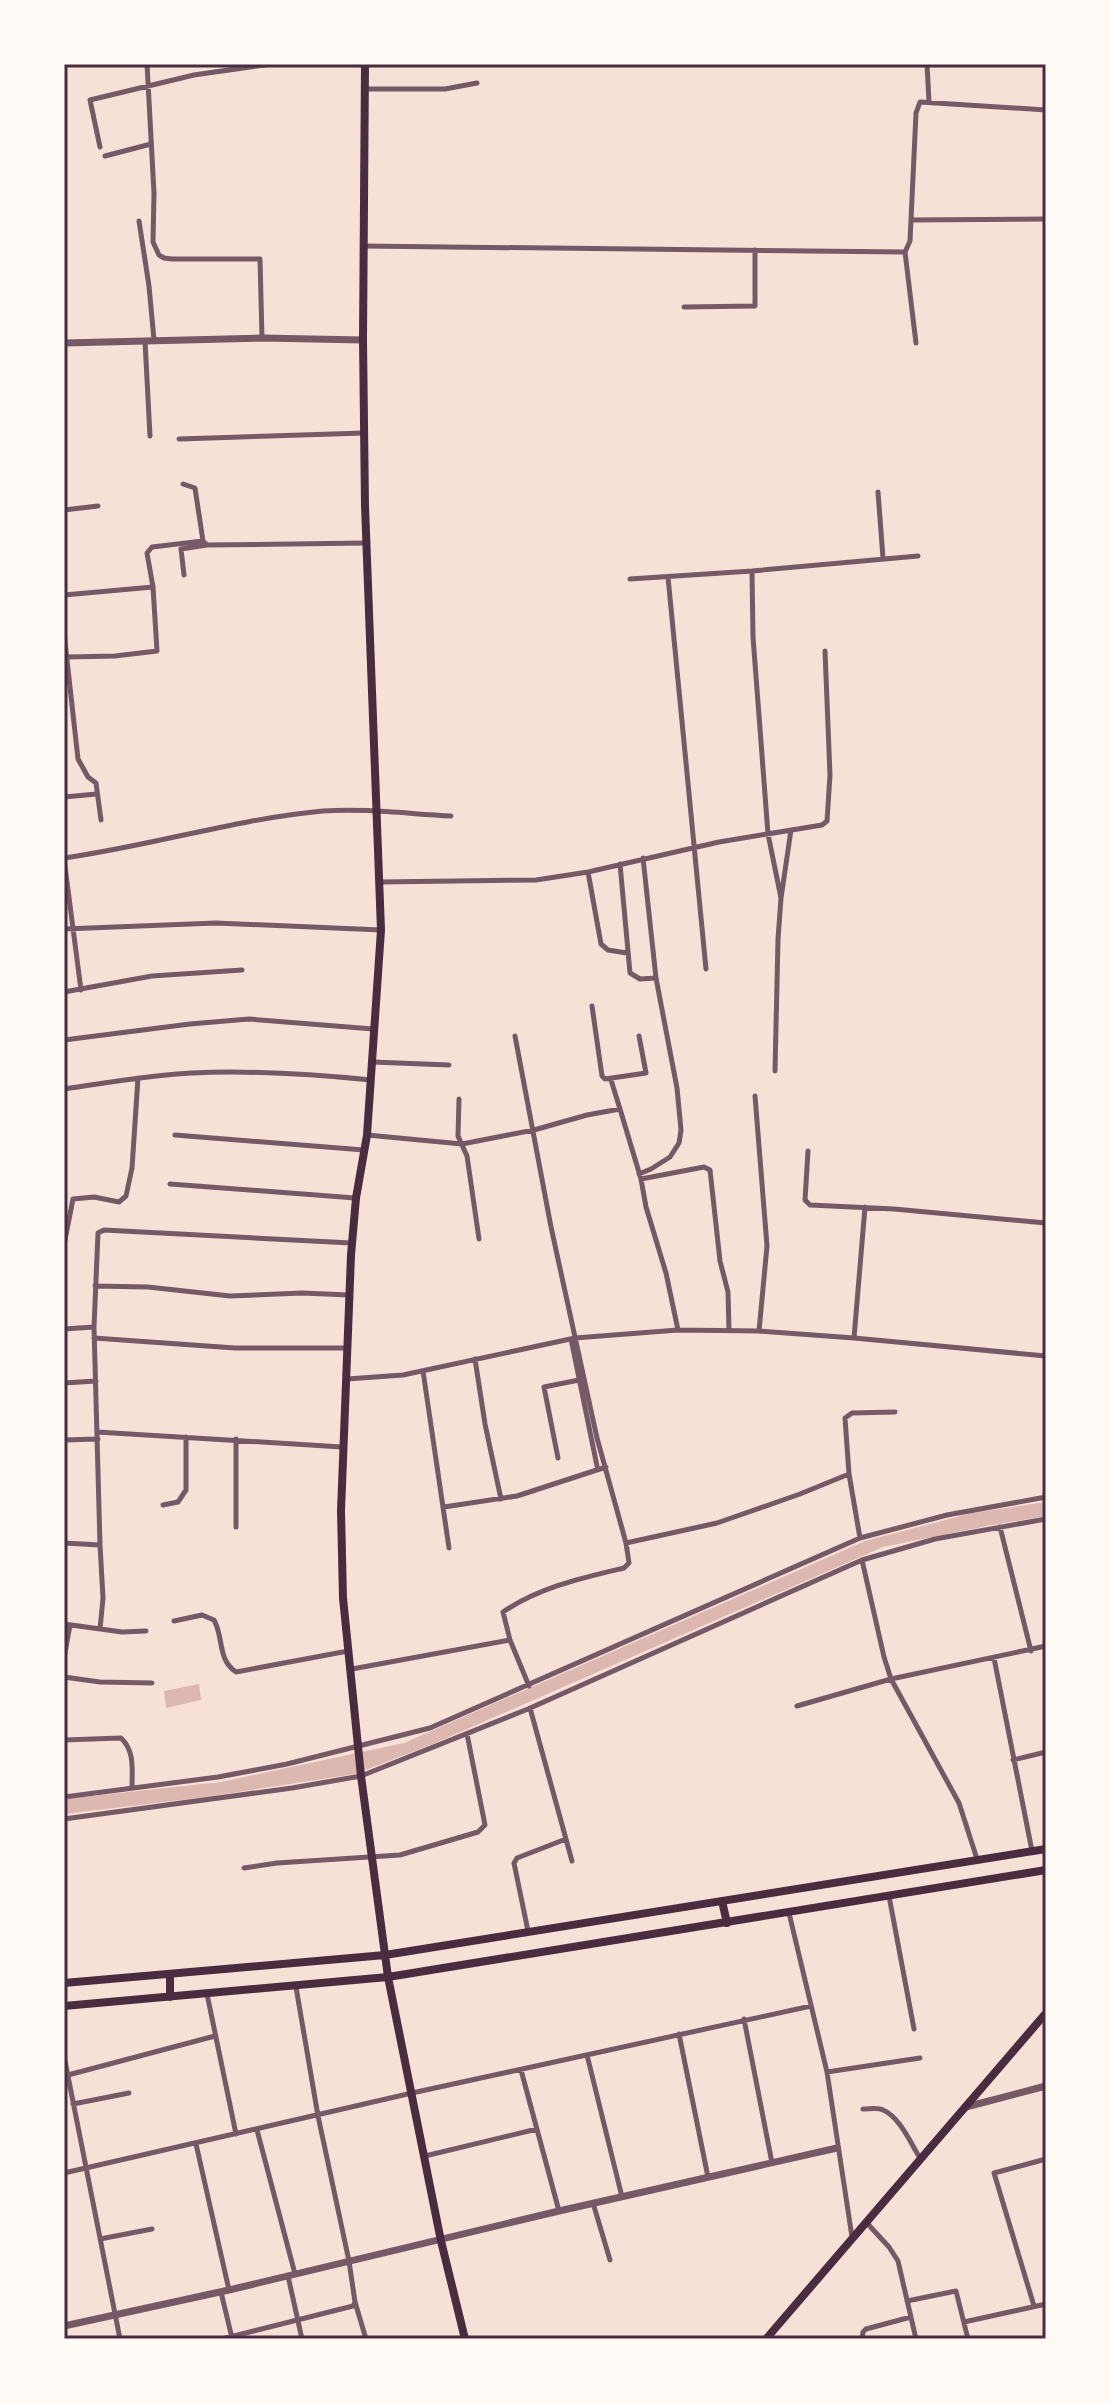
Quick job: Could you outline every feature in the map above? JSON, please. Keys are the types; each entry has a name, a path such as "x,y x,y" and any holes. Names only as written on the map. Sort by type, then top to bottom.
{"main road":[{"path":"365,65 363,340 366,543 381,930 367,1135 352,1243 342,1447 341,1559 358,1750 388,1977 441,2241 465,2339"},
{"path":"64,1983 385,1955 1046,1849"},
{"path":"64,2006 388,1977 1046,1870"},
{"path":"722,1901 727,1923"},
{"path":"170,1974 170,1997"},
{"path":"766,2339 1046,2013"}],"street":[{"path":"147,64 154,193 153,242 157,253 172,259 260,259 262,338"},
{"path":"100,147 90,100 148,84 271,64"},
{"path":"347,64 365,65"},
{"path":"927,64 929,102"},
{"path":"365,89 445,89 477,83"},
{"path":"916,343 905,252 910,241 917,106 920,102 929,102 1046,110"},
{"path":"105,156 151,144"},
{"path":"911,220 1046,219"},
{"path":"139,221 149,286 150,436"},
{"path":"363,246 905,252"},
{"path":"684,307 755,306 755,250"},
{"path":"64,343 262,338 363,340"},
{"path":"179,439 364,433"},
{"path":"183,484 195,488 205,543"},
{"path":"878,492 883,558"},
{"path":"64,510 98,506"},
{"path":"184,575 181,549 205,543"},
{"path":"67,657 157,651 153,587 147,553 159,544 366,543"},
{"path":"630,579 918,556"},
{"path":"752,571 753,637 768,834 781,898"},
{"path":"668,577 706,969"},
{"path":"64,595 153,587"},
{"path":"64,633 78,759 88,777 96,783 101,820"},
{"path":"380,882 536,880 588,872 693,847 822,825 827,821 829,812 830,775 825,651"},
{"path":"64,797 97,794"},
{"path":"81,990 64,858 260,819 326,811 451,816"},
{"path":"775,1071 781,898 791,830"},
{"path":"640,1176 670,1157 679,1143 681,1130 675,1074 656,978 643,858"},
{"path":"620,864 630,973 635,978 656,978"},
{"path":"588,872 601,944 608,950 627,953"},
{"path":"64,929 216,923 381,930"},
{"path":"64,992 152,976 242,970"},
{"path":"592,1006 602,1076 605,1079 646,1073 639,1036"},
{"path":"64,1040 249,1019 373,1029"},
{"path":"515,1036 573,1339 629,1563 624,1568 574,1579 505,1610 503,1616 510,1640 529,1686"},
{"path":"372,1062 449,1065"},
{"path":"64,1089 190,1073 264,1071 371,1080"},
{"path":"64,1245 73,1199 94,1197 119,1202 126,1196 132,1168 138,1078"},
{"path":"611,1080 666,1273 678,1330"},
{"path":"755,1096 767,1246 759,1331"},
{"path":"459,1099 457,1131 467,1152 479,1239"},
{"path":"367,1135 462,1144 620,1109"},
{"path":"175,1135 364,1150"},
{"path":"808,1151 805,1200 810,1205 1046,1223"},
{"path":"640,1176 708,1168 720,1261 728,1292 729,1331"},
{"path":"170,1184 356,1198"},
{"path":"854,1338 865,1207"},
{"path":"100,1629 103,1598 94,1338 96,1235 104,1230 352,1243"},
{"path":"95,1286 148,1287 230,1296 349,1295"},
{"path":"64,1329 94,1327"},
{"path":"346,1380 403,1375 573,1339 678,1330 759,1331 1046,1356"},
{"path":"94,1338 235,1348 347,1348"},
{"path":"573,1339 597,1466"},
{"path":"475,1359 501,1499"},
{"path":"423,1371 449,1548"},
{"path":"558,1458 544,1387 579,1380"},
{"path":"64,1383 96,1381"},
{"path":"860,1538 844,1423 847,1415 852,1413 895,1412"},
{"path":"64,1440 98,1436 186,1437 342,1447"},
{"path":"163,1505 178,1502 186,1490 186,1437"},
{"path":"236,1439 236,1527"},
{"path":"444,1507 524,1494 606,1467"},
{"path":"626,1543 717,1523 849,1474"},
{"path":"64,1797 218,1777 358,1750 430,1728 860,1538 947,1515 1046,1497"},
{"path":"64,1819 292,1788 361,1774 530,1708 862,1560 935,1539 1046,1519"},
{"path":"1000,1527 1031,1651"},
{"path":"64,1543 100,1545"},
{"path":"862,1560 891,1679 959,1803 977,1860"},
{"path":"174,1621 202,1615 214,1620 220,1633 224,1660 236,1672 350,1651"},
{"path":"64,1658 67,1624 122,1632 146,1631"},
{"path":"352,1669 510,1640"},
{"path":"797,1706 891,1679 1046,1646"},
{"path":"994,1658 1032,1852"},
{"path":"64,1677 100,1682 152,1683"},
{"path":"530,1708 572,1861"},
{"path":"244,1868 400,1855 478,1832 484,1828 467,1734"},
{"path":"64,1740 121,1738 131,1753 132,1788"},
{"path":"1013,1760 1046,1752"},
{"path":"529,1932 514,1863 517,1858 566,1839"},
{"path":"888,1895 914,2029"},
{"path":"789,1913 827,2072 852,2237"},
{"path":"296,1987 318,2116 355,2302 366,2339"},
{"path":"207,1994 236,2134"},
{"path":"64,2173 811,2006"},
{"path":"744,2019 772,2163"},
{"path":"679,2034 708,2177"},
{"path":"68,2075 215,2036"},
{"path":"587,2055 622,2197"},
{"path":"64,2056 120,2339"},
{"path":"827,2072 920,2058"},
{"path":"521,2070 559,2211"},
{"path":"966,2107 1046,2086"},
{"path":"73,2104 129,2093"},
{"path":"863,2109 886,2112 899,2125 921,2159"},
{"path":"424,2156 537,2129"},
{"path":"257,2130 291,2275 302,2339"},
{"path":"196,2144 232,2338"},
{"path":"64,2326 837,2148"},
{"path":"1034,2306 994,2173 1046,2159"},
{"path":"593,2203 610,2260"},
{"path":"866,2222 894,2253 916,2339"},
{"path":"100,2239 152,2229"},
{"path":"907,2301 956,2291 968,2339"},
{"path":"222,2339 353,2306 355,2302"},
{"path":"964,2322 1046,2304"},
{"path":"862,2339 866,2329 911,2317"}],"shaded area":[{"path":"1046,1502 1046,1516 883,1547 433,1744 355,1774 64,1814 64,1799 221,1782 404,1743 865,1541 972,1513"},
{"path":"199,1684 201,1700 166,1708 164,1691"}]}
